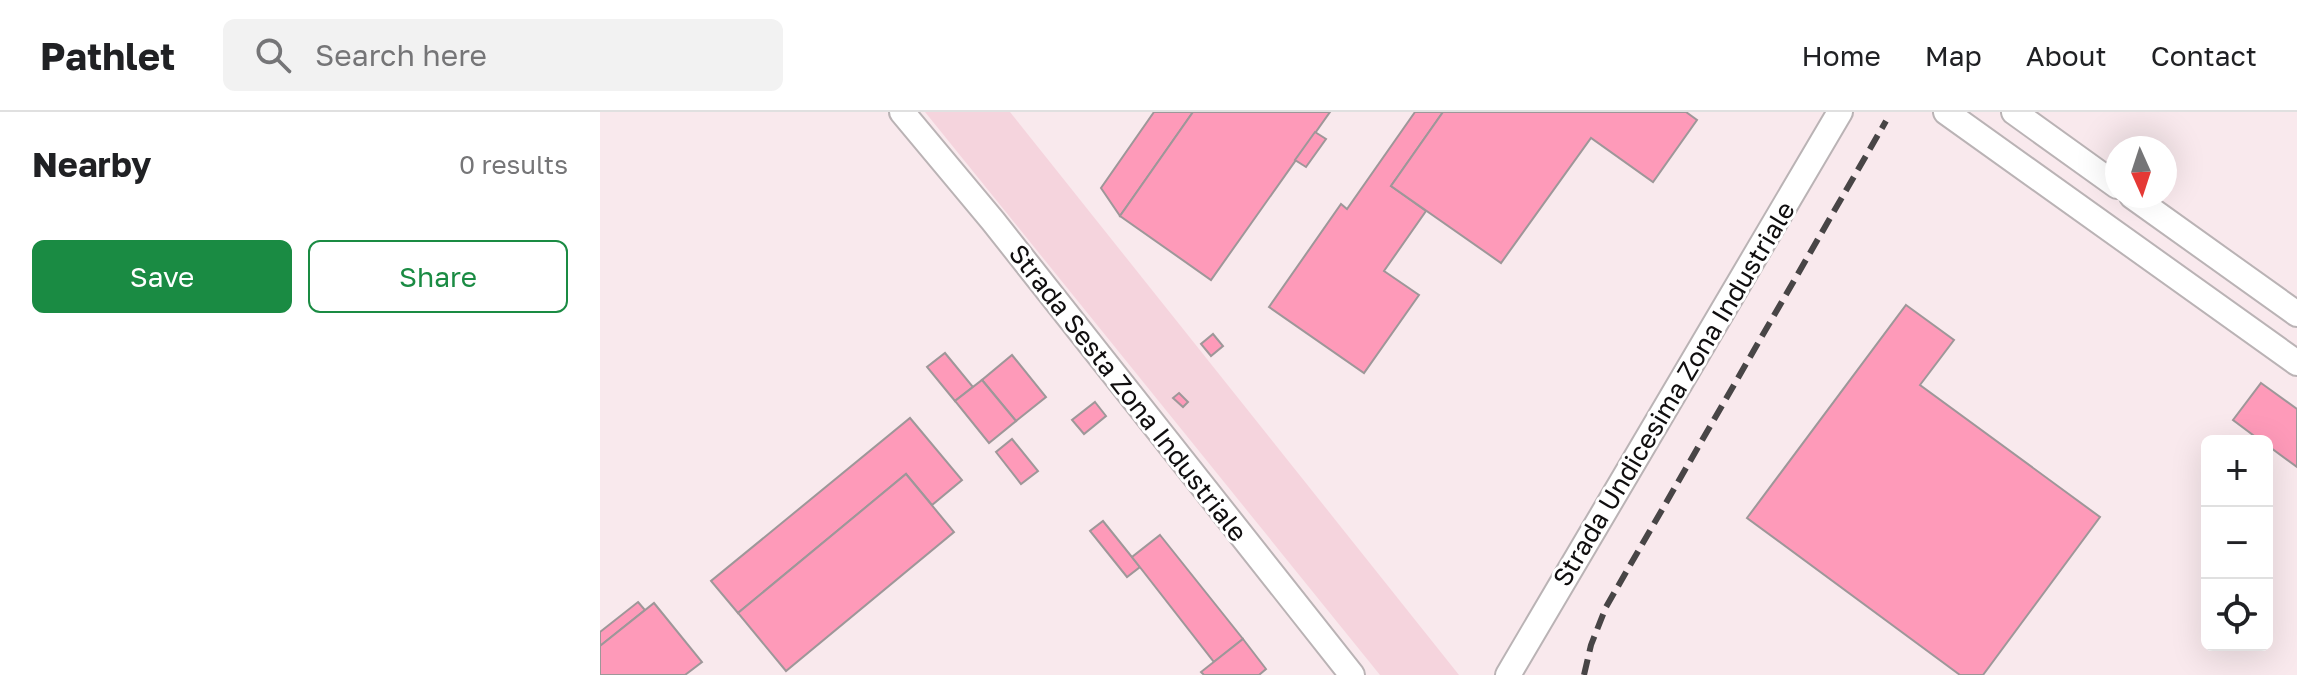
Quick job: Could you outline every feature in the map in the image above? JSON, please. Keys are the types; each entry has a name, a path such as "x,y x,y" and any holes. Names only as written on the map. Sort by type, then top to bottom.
{"street":[{"name":"Strada Sesta Zona Industriale","path":"902,112 993,221 1352,675"},
{"name":"Strada Undicesima Zona Industriale","path":"1508,675 1840,112"},
{"path":"1946,112 2297,363"},
{"path":"2014,112 2105,177"},
{"path":"2149,208 2287,307 2255,333"}],"shaded area":[{"path":"600,112 2297,112 2297,675 600,675"},
{"path":"925,112 1010,112 1459,675 1380,675"}],"building":[{"path":"1154,112 1193,112 1120,216 1101,188"},
{"path":"1193,112 1330,112 1211,280 1120,216"},
{"path":"1415,112 1443,112 1391,186 1426,211 1384,271 1419,295 1364,373 1269,307 1341,204 1347,209"},
{"path":"1443,112 1686,112 1697,120 1653,182 1591,138 1501,263 1391,186"},
{"path":"1315,132 1326,139 1306,167 1295,160"},
{"path":"1906,305 1954,340 1920,385 2100,517 1983,675 1960,675 1747,518"},
{"path":"1213,334 1223,346 1211,356 1201,344"},
{"path":"945,353 973,387 955,401 927,367"},
{"path":"1012,355 1046,397 1016,421 982,380"},
{"path":"982,380 1016,421 989,443 955,401"},
{"path":"2261,383 2297,409 2297,467 2273,449 2273,435 2253,435 2233,420"},
{"path":"1179,393 1188,402 1183,407 1173,398"},
{"path":"1095,402 1106,416 1084,434 1072,420"},
{"path":"910,418 962,480 932,505 906,474 738,613 711,581"},
{"path":"1012,439 1038,471 1021,484 996,452"},
{"path":"906,474 954,532 786,671 738,613"},
{"path":"1103,521 1140,567 1127,577 1090,531"},
{"path":"1160,535 1243,639 1214,662 1132,557"},
{"path":"638,602 645,610 600,646 600,632"},
{"path":"654,603 702,662 685,675 600,675 600,646"},
{"path":"1243,639 1266,669 1259,675 1204,675 1201,672"}],"railway":[{"path":"1584,675 1591,645 1606,607 1886,121"}]}
